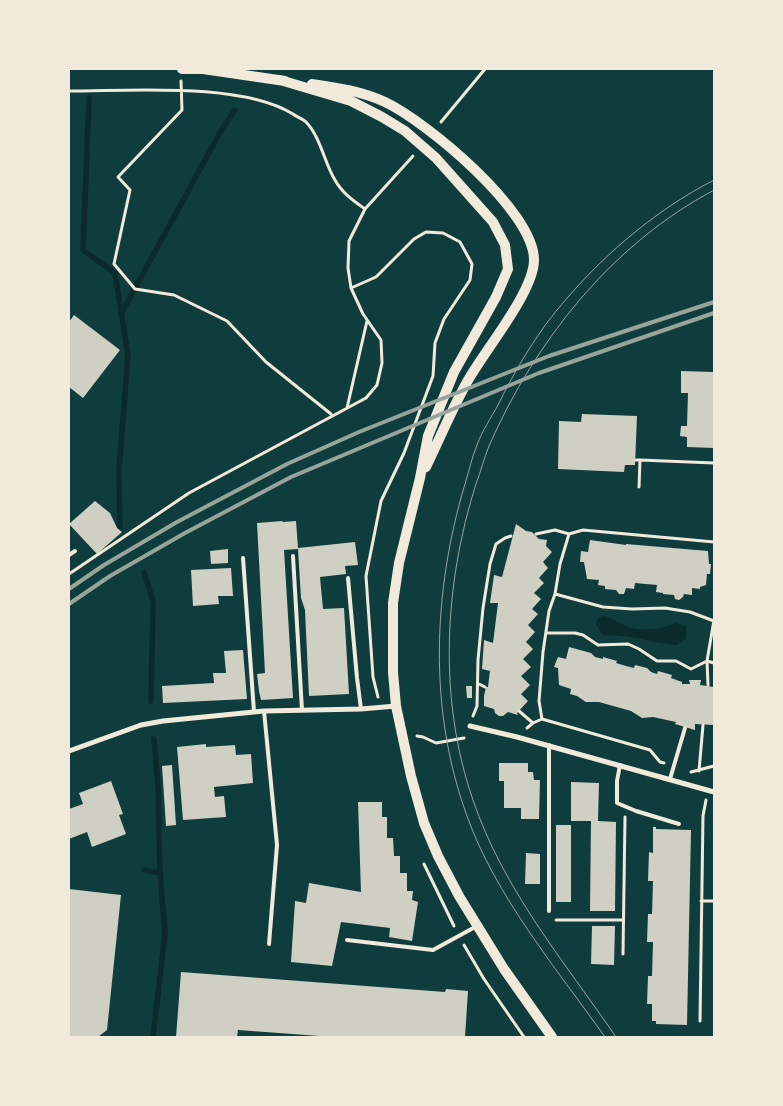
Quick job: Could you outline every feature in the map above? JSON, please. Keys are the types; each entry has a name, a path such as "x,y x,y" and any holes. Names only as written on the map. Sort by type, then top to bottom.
{"main road":[{"path":"181,72 203,69 353,90 385,102 413,118 446,143 509,205 530,238 534,260 530,278 518,303 467,381 420,478"},
{"path":"280,80 351,101 382,116 405,131 436,158 493,222 505,245 508,269 496,298 454,372 428,436 420,478 400,555 392,603 393,672 396,706 411,776 424,823 438,856 477,926 504,969 552,1037"}],"street":[{"path":"69,751 141,725 163,721 264,711 361,709 396,706"},
{"path":"470,726 549,745 714,792"}],"lane":[{"path":"69,555 74,551"},
{"path":"293,556 302,710"},
{"path":"243,558 254,712"},
{"path":"348,578 361,709"},
{"path":"264,711 277,844 269,944"},
{"path":"670,779 685,728"},
{"path":"549,745 549,911"},
{"path":"620,765 617,781 617,803 679,824"},
{"path":"347,940 433,950 477,926"}],"path":[{"path":"460,99 485,69"},
{"path":"181,72 182,110 118,176 130,190 114,264 135,289 174,295 226,320 266,362 331,414"},
{"path":"69,91 181,91 246,96 280,106 306,122 320,145 335,180 348,197 365,209"},
{"path":"69,574 189,493 366,398 377,384 382,363 381,340 351,288 348,268 349,241 365,209 400,171"},
{"path":"351,288 376,277 414,239 426,232 443,233 460,242 472,264 470,280 444,319 435,343 433,376 404,453 382,501 366,576 373,677 380,707"},
{"path":"347,408 368,320"},
{"path":"639,487 638,460 714,463"},
{"path":"536,534 554,530 569,534 583,530 714,542"},
{"path":"569,534 560,564 555,594 549,611 539,701 542,719 650,750 660,762 692,772 714,766"},
{"path":"403,739 420,736 436,743 469,737 470,726 477,706 478,660 490,564 496,544 511,536"},
{"path":"555,594 603,607 632,609 665,608 690,612 714,621 707,661 708,685"},
{"path":"546,633 583,635 598,645 628,644 657,661 676,661 691,669 707,661 714,663"},
{"path":"478,684 485,687"},
{"path":"519,712 533,723"},
{"path":"694,786 699,770 703,725"},
{"path":"700,1021 703,816 708,790"},
{"path":"623,954 625,807"},
{"path":"701,900 714,901"},
{"path":"549,911 555,920 623,920"}],"water":[{"path":"602,616 628,627 646,630 676,623 686,626 686,638 677,645 630,637 603,635 596,625 597,619"}],"building":[{"path":"74,315 120,350 83,398 69,387 69,322"},
{"path":"681,371 714,372 714,448 687,447 687,437 680,436 681,426 687,426 688,393 681,393"},
{"path":"582,414 637,416 635,465 625,465 624,472 558,469 559,421 581,422"},
{"path":"95,501 110,513 117,528 122,532 97,554 69,524"},
{"path":"296,521 298,548 355,542 358,565 345,566 346,574 320,577 323,609 344,608 349,694 309,696 305,610 301,598 298,549 284,550 293,698 261,700 257,674 265,673 257,523"},
{"path":"516,524 526,531 532,532 539,539 547,540 546,546 552,552 543,562 548,568 539,578 544,583 534,593 541,599 532,609 538,614 528,625 535,632 526,642 533,649 523,659 531,667 521,676 530,685 521,694 528,701 517,713 518,715 508,712 503,716 499,716 495,713 494,709 484,706 484,696 486,687 488,687 490,671 482,669 484,640 493,643 498,603 490,603 494,575 502,577"},
{"path":"590,540 626,545 708,551 709,564 711,564 710,574 707,574 706,585 700,587 700,589 692,588 692,595 684,594 679,600 675,599 674,595 656,592 657,585 635,583 634,589 626,588 624,594 619,594 616,590 605,589 605,586 598,585 599,580 587,579 584,562 580,562 581,551 588,552"},
{"path":"228,549 228,563 211,564 210,551"},
{"path":"231,568 233,596 218,596 219,604 193,606 191,570"},
{"path":"569,647 591,653 595,657 617,661 616,663 626,666 634,668 635,665 647,668 657,674 658,671 672,675 671,678 682,682 682,684 690,684 689,680 701,680 700,685 714,687 714,725 695,724 695,730 675,724 676,722 653,717 642,718 631,711 599,702 586,702 570,694 571,689 559,685 558,668 554,667 558,657 566,659"},
{"path":"243,650 247,699 163,703 162,686 214,683 213,673 226,673 224,651"},
{"path":"466,686 472,686 472,698 467,698"},
{"path":"206,744 206,747 235,745 236,755 251,754 253,783 214,787 215,797 224,796 226,817 183,820 177,747"},
{"path":"499,763 528,763 528,772 533,772 534,780 540,780 539,819 521,819 521,808 504,808 504,781 499,781"},
{"path":"172,765 176,825 166,826 162,766"},
{"path":"111,781 123,814 119,815 126,834 92,847 87,832 69,839 69,809 83,804 79,793"},
{"path":"571,782 599,783 598,821 616,822 615,911 590,911 591,821 571,821"},
{"path":"358,802 382,802 382,817 387,817 387,838 393,838 394,856 400,856 400,873 407,873 407,891 413,891 412,900 418,902 412,941 389,937 390,928 341,922 332,966 291,962 295,901 306,903 309,883 361,892"},
{"path":"556,825 571,825 571,902 556,902"},
{"path":"653,827 656,827 656,829 691,830 687,1025 656,1024 656,1021 652,1021 652,1004 647,1004 648,976 652,976 653,942 647,942 648,914 652,914 653,881 648,881 649,852 653,853"},
{"path":"526,853 540,854 540,884 525,884"},
{"path":"69,889 121,895 107,1030 98,1037 69,1037"},
{"path":"592,926 615,926 614,965 591,964"},
{"path":"181,972 445,992 446,989 468,991 465,1037 333,1037 238,1030 237,1037 176,1037"}],"waterway":[{"path":"89,98 83,250 115,273 128,355 119,470 120,528"},
{"path":"121,314 222,129 235,110"},
{"path":"144,572 153,601 151,701"},
{"path":"153,1037 165,933 160,873 158,786 154,739"},
{"path":"144,870 160,873"}],"tram line":[{"path":"605,1037 547,958 510,902 493,874 467,816 454,775 446,734 441,692 439,650 446,566 454,525 479,440 516,370 538,336 553,315 588,275 627,239 669,207 714,180"},
{"path":"616,1037 536,923 518,894 486,833 473,800 462,762 454,722 449,642 452,602 465,522 476,484 489,446 529,369 580,299 610,267 642,238 677,212 714,190"}],"railway":[{"path":"69,589 104,565 177,522 287,464 359,432 549,356 714,302"},
{"path":"69,604 110,576 185,533 291,477 539,373 714,313"}]}
